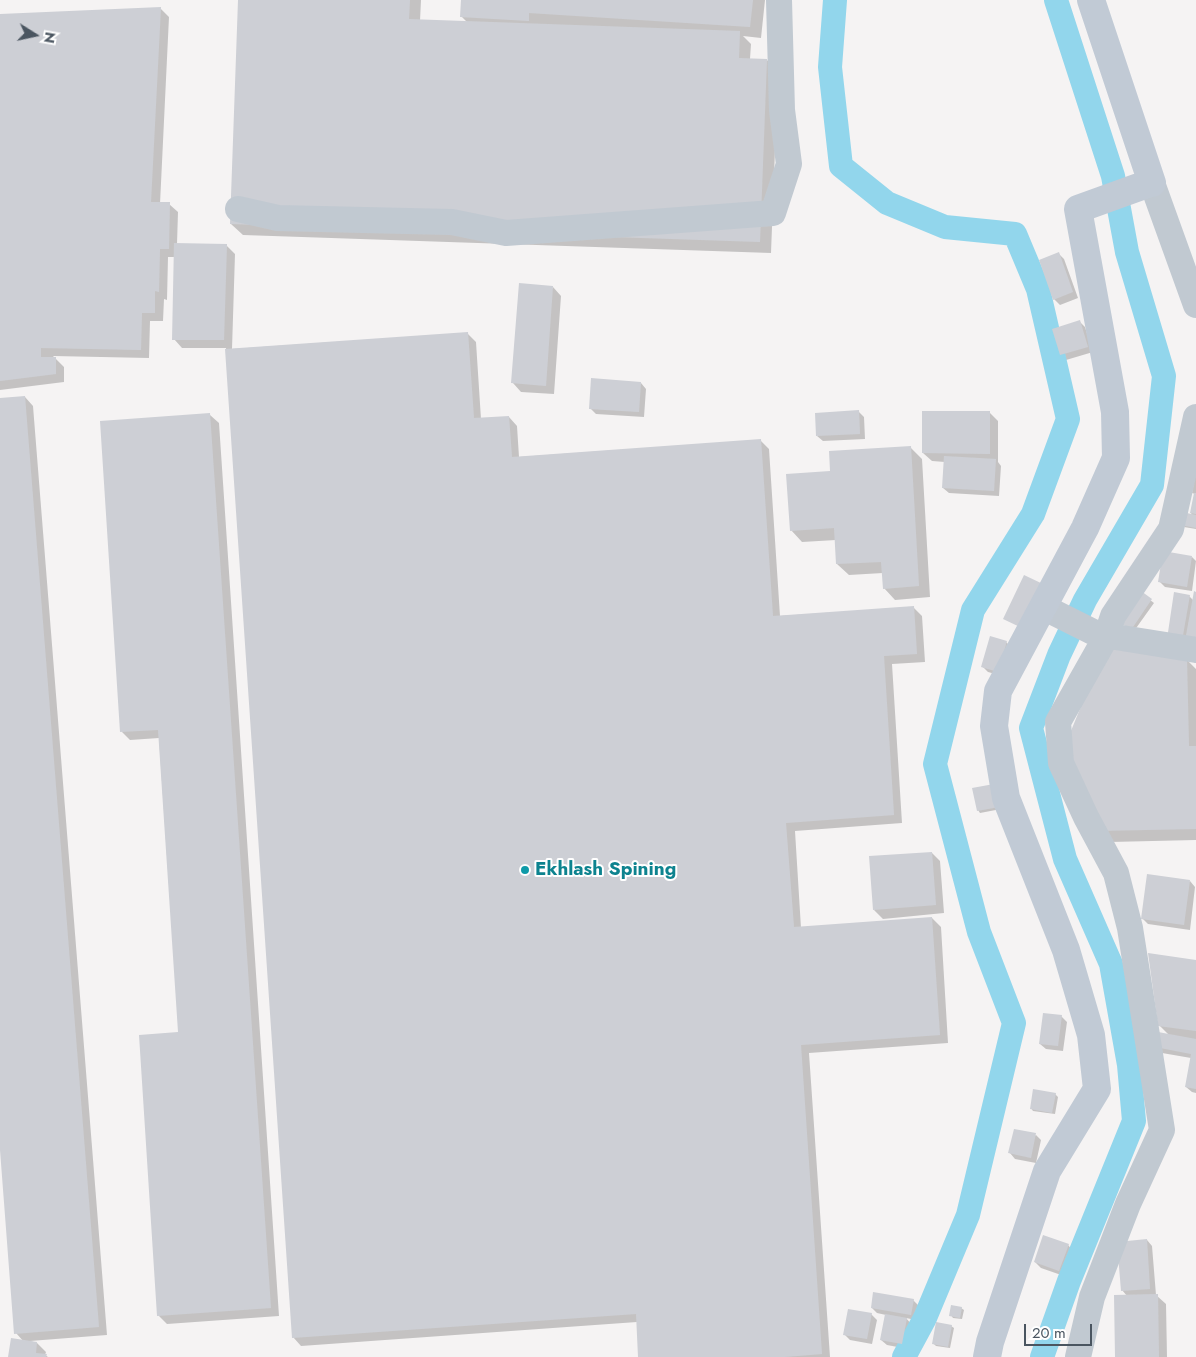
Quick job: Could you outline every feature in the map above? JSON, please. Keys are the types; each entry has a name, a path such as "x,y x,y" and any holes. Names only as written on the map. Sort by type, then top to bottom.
{"street":[{"path":"238,209 278,218 452,222 506,234 773,213 789,164 782,110 779,0"},
{"path":"1091,0 1151,183 1196,305"},
{"path":"987,1357 990,1342 1047,1171 1097,1089 1091,1035 1066,950 1006,798 994,726 998,691 1085,528 1116,458 1115,412 1078,209 1151,183"},
{"path":"1078,1357 1092,1297 1128,1204 1162,1130 1130,928 1116,873 1086,817 1061,763 1058,722 1101,636 1171,529 1196,417"},
{"path":"1043,607 1101,636 1196,650"}],"building":[{"path":"238,0 410,0 409,19 740,31 739,58 767,59 760,242 230,224"},
{"path":"461,0 753,0 750,27 529,13 529,21 460,17"},
{"path":"161,7 151,202 170,202 169,249 160,249 159,292 155,291 155,313 142,313 141,350 41,348 41,357 56,357 56,374 0,381 0,14"},
{"path":"174,243 227,244 224,340 172,340"},
{"path":"1059,252 1073,292 1053,300 1039,260"},
{"path":"519,283 553,286 546,386 511,383"},
{"path":"1080,320 1088,347 1060,355 1052,329"},
{"name":"Ekhlash Spining","path":"468,332 474,418 509,416 512,457 761,439 773,616 914,606 917,654 884,656 894,815 786,823 794,927 932,917 940,1035 801,1045 822,1354 785,1357 638,1357 636,1314 292,1338 225,349"},
{"path":"591,378 641,382 639,412 589,409"},
{"path":"25,396 99,1327 14,1334 0,1150 0,398"},
{"path":"859,410 860,434 816,436 815,413"},
{"path":"922,411 990,411 990,454 922,453"},
{"path":"210,413 271,1308 157,1316 139,1035 178,1032 158,730 120,732 100,421"},
{"path":"911,446 919,586 883,589 881,562 836,564 834,528 790,531 786,474 830,471 829,451"},
{"path":"944,456 996,459 994,491 942,488"},
{"path":"1194,493 1196,493 1196,514 1190,513"},
{"path":"1182,512 1196,515 1196,528 1180,525"},
{"path":"1163,551 1192,556 1187,587 1158,582"},
{"path":"1024,575 1043,584 1022,628 1003,619"},
{"path":"1141,591 1152,599 1131,630 1119,622"},
{"path":"1194,591 1196,592 1196,642 1185,641"},
{"path":"1174,592 1190,595 1182,641 1167,639"},
{"path":"990,636 1007,641 998,672 981,667"},
{"path":"1109,648 1187,658 1189,746 1196,746 1196,829 1097,831 1066,743 1098,665"},
{"path":"994,784 999,807 977,811 972,788"},
{"path":"932,852 936,905 873,910 869,856"},
{"path":"1147,874 1190,880 1184,925 1141,919"},
{"path":"1148,953 1196,960 1196,1031 1158,1026"},
{"path":"1043,1013 1062,1015 1058,1046 1039,1044"},
{"path":"1158,1032 1196,1039 1196,1089 1185,1087 1191,1054 1155,1047"},
{"path":"1033,1089 1056,1093 1052,1113 1030,1109"},
{"path":"1014,1129 1036,1133 1031,1158 1008,1153"},
{"path":"1043,1235 1069,1244 1059,1271 1034,1262"},
{"path":"1147,1239 1150,1289 1121,1291 1117,1242"},
{"path":"873,1292 914,1299 911,1315 871,1308"},
{"path":"1158,1294 1159,1357 1115,1357 1114,1295"},
{"path":"951,1305 962,1307 960,1318 949,1316"},
{"path":"848,1309 872,1313 867,1339 843,1335"},
{"path":"885,1314 907,1318 902,1344 880,1340"},
{"path":"936,1322 952,1325 948,1347 932,1344"},
{"path":"11,1338 37,1342 36,1353 47,1354 46,1357 8,1357"}],"waterway":[{"path":"835,0 830,67 841,166 887,203 945,227 1015,234 1038,289 1068,419 1033,514 973,610 935,764 979,932 1014,1023 968,1215 925,1318 904,1357"},
{"path":"1042,1357 1069,1281 1134,1121 1129,1065 1111,964 1065,859 1031,728 1059,655 1085,600 1152,485 1164,376 1127,252 1113,176 1056,0"}],"place":[{"name":"Ekhlash Spining","path":"525,870"}]}
